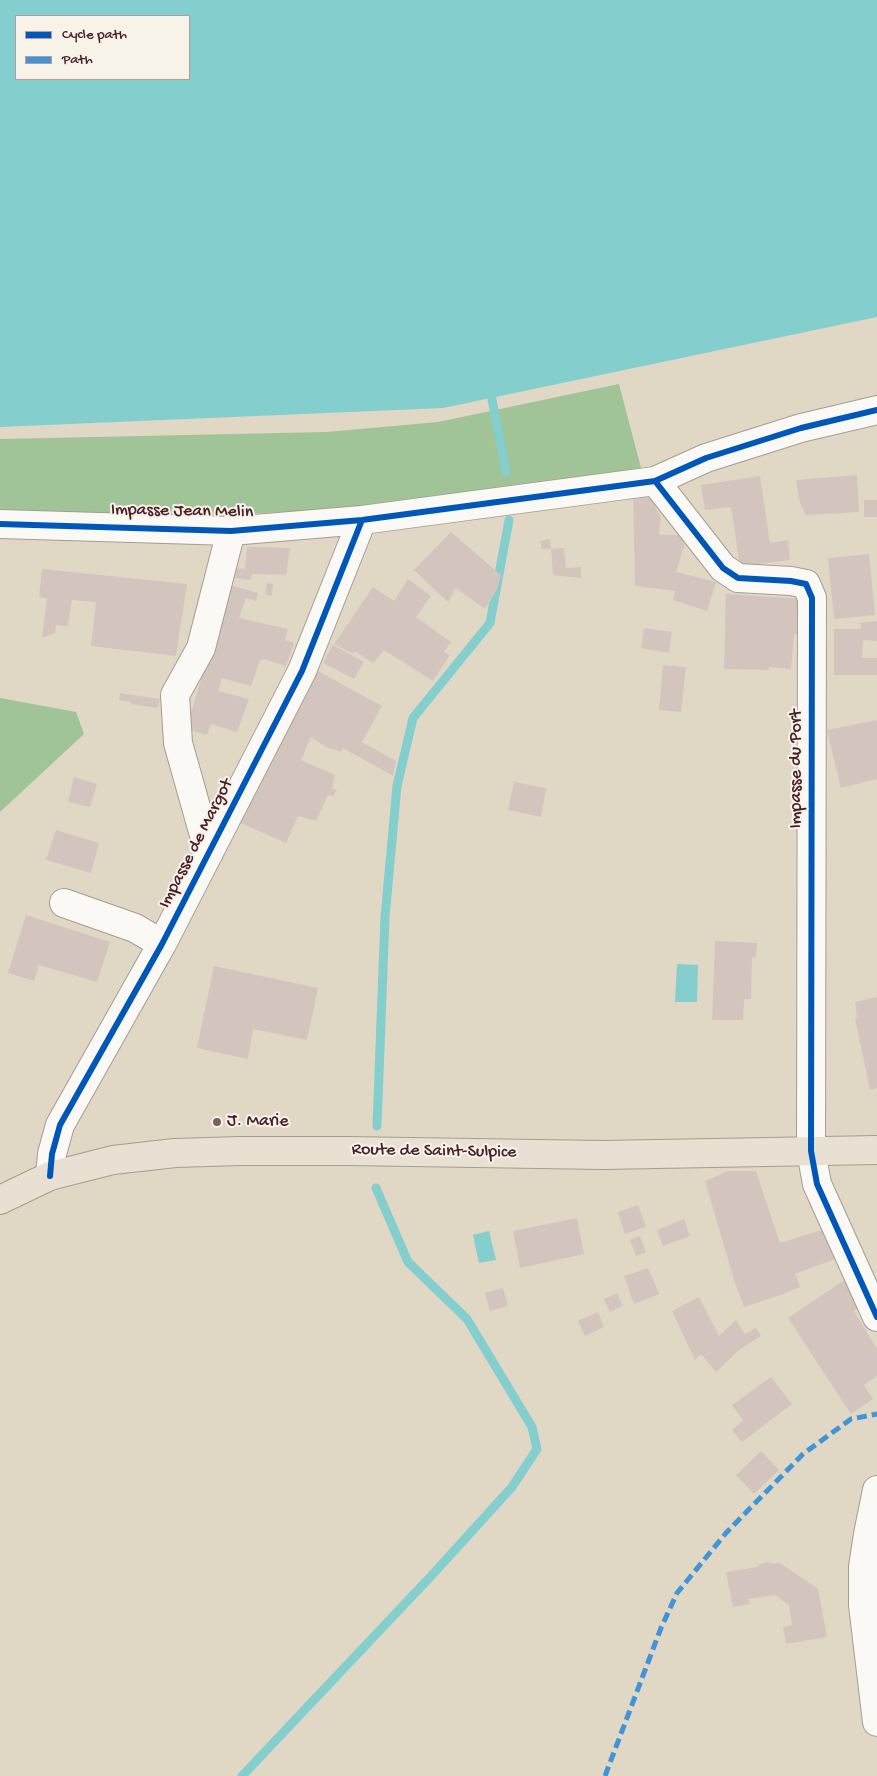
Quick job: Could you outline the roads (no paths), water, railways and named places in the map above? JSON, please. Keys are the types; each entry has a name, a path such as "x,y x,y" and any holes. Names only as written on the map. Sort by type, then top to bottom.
{"main road":[{"name":"Route de Saint-Sulpice","path":"0,1200 50,1176 113,1160 175,1153 240,1150 603,1156 877,1150"}],"street":[{"name":"Impasse Jean Melin","path":"0,524 231,531 362,520 532,498 655,481 706,458 801,428 877,410"},
{"name":"Impasse du Port","path":"655,481 723,568 738,578 790,581 806,584 812,598 811,1152"},
{"name":"Impasse de Margot","path":"50,1176 52,1154 60,1124 162,944 302,671 362,520"},
{"path":"209,853 178,742 175,696 201,648 231,531"},
{"path":"64,903 135,928 162,944"},
{"path":"811,1152 817,1184 877,1317"},
{"path":"877,1490 863,1568 863,1605 877,1722"}],"water":[{"path":"0,0 877,0 877,317 443,408 0,427"},
{"path":"677,964 698,965 697,1002 675,1002"},
{"path":"489,1231 496,1260 479,1263 473,1235"}],"waterway":[{"path":"490,389 506,472"},
{"path":"377,1126 385,917 397,786 413,718 490,623 509,520"},
{"path":"242,1776 433,1574 512,1487 537,1449 532,1427 467,1319 408,1262 376,1188"}],"place":[{"name":"J. Marie","path":"217,1122"}]}
